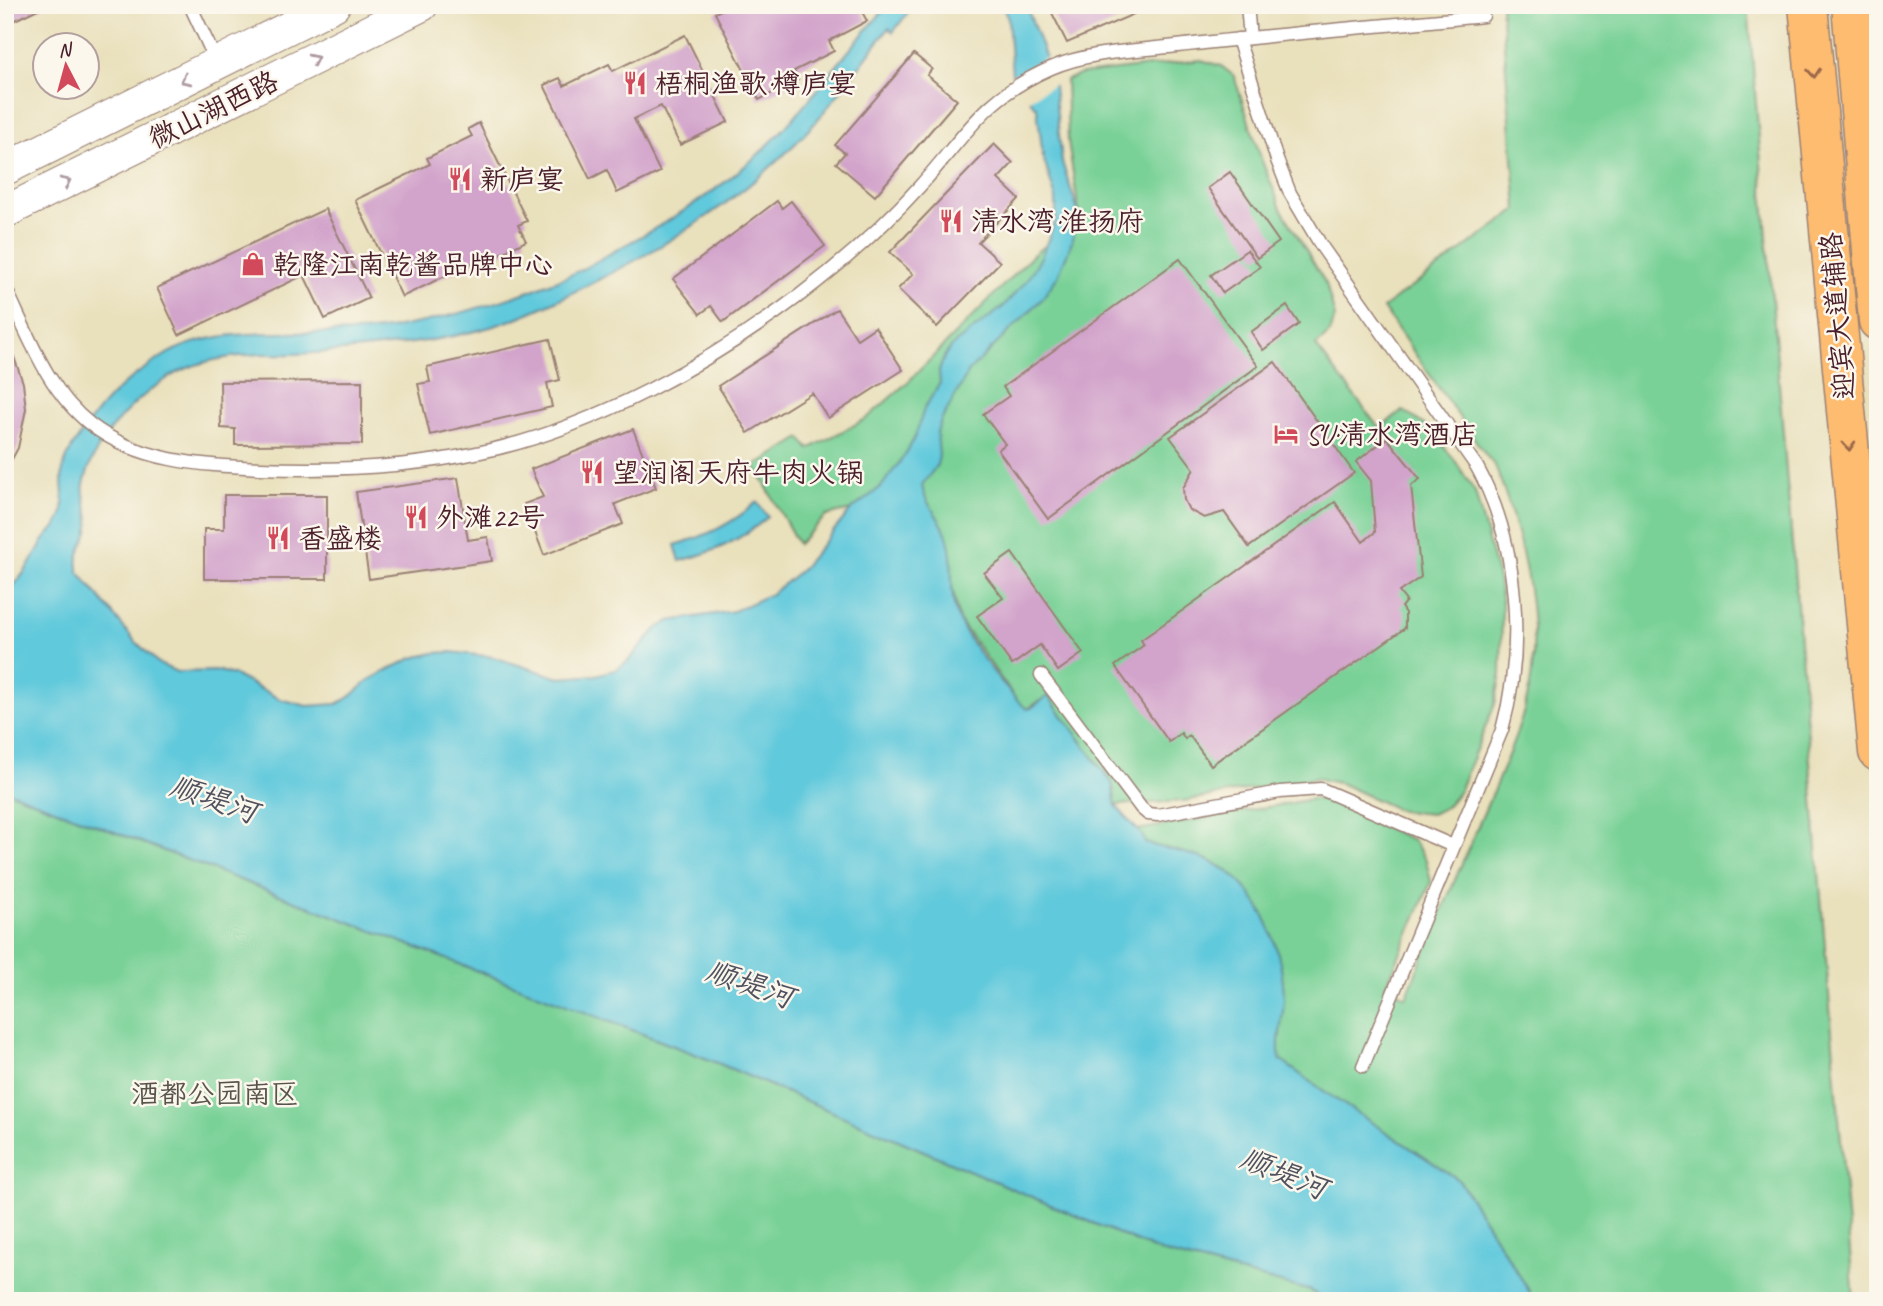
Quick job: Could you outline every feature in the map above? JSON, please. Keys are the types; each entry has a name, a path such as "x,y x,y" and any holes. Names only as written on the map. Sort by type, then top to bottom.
{"main road":[{"name":"迎宾大道辅路","path":"1808,5 1878,752"},
{"path":"1851,5 1878,321"}],"street":[{"name":"微山湖西路","path":"5,169 334,5"},
{"name":"微山湖西路","path":"5,212 422,5"}],"lane":[{"path":"190,5 217,64"},
{"path":"1247,5 1244,38 1277,160 1290,193 1322,247 1477,467 1488,488 1498,520 1513,588 1517,624 1511,697 1502,730 1363,1066"},
{"path":"5,287 52,383 77,413 92,425 117,441 139,450 199,465 312,470 360,469 485,452 542,435 613,408 687,370 747,334 804,292 867,239 919,187 978,116 998,98 1052,68 1074,60 1244,38 1483,16"},
{"path":"1041,675 1147,814 1158,815 1280,792 1321,789 1453,846"}],"green space":[{"path":"1501,5 1748,5 1854,1301 1532,1301 1529,1291 1459,1180 1280,1060 1208,860 1145,843 1137,830 1325,799 1413,840 1426,860 1431,882 1386,986 1406,997 1511,749 1530,685 1533,659 1531,602 1526,574 1513,517 1495,466 1383,308 1517,210"},
{"path":"1201,60 1221,66 1234,76 1262,161 1281,208 1326,284 1335,317 1330,333 1316,346 1379,428 1403,411 1428,427 1454,459 1475,492 1498,578 1502,604 1501,674 1495,704 1459,791 1446,807 1431,814 1401,811 1342,784 1316,778 1183,801 1116,805 1112,783 1048,696 1027,709 1018,702 959,620 937,516 851,510 826,516 798,544 755,466 801,438 809,449 866,419 909,381 1037,251 1081,225 1068,141 1066,80 1082,74"},
{"name":"酒都公园南区","path":"5,790 713,1061 1161,1252 1312,1291 1324,1301 5,1301"}],"water":[{"name":"顺堤河","path":"889,5 914,5 893,32 889,28 823,113 789,150 710,215 622,268 544,306 481,330 429,341 377,347 317,353 255,354 219,359 187,368 154,387 116,423 96,452 89,468 83,489 89,526 79,554 79,572 133,639 159,664 177,672 220,671 236,676 280,699 307,706 337,704 371,679 413,658 434,653 451,652 493,657 560,678 596,675 615,670 628,661 658,628 670,621 734,611 771,594 801,570 851,510 881,487 915,437 924,409 940,383 939,371 945,355 953,345 1003,307 1027,280 1041,257 1056,219 1056,199 1043,157 1037,108 1024,94 1012,74 1008,18 1002,5 1026,5 1053,77 1062,162 1078,211 1077,223 1058,276 1041,300 969,371 937,432 937,465 922,485 949,543 956,613 987,664 1027,709 1048,696 1112,783 1116,806 1143,836 1145,843 1192,855 1225,869 1254,898 1272,936 1282,977 1284,997 1280,1060 1459,1180 1529,1291 1532,1301 1324,1301 1312,1291 1161,1252 713,1061 5,790 5,594 30,564 60,520 63,471 70,451 101,407 119,389 162,357 186,345 213,338 242,334 388,329 517,296 576,272 668,221 741,170 788,124"},
{"path":"757,502 768,517 727,544 680,561 675,545 719,528"}],"pier":[{"path":"1049,56 1057,83 1026,101 1010,77"}],"building":[{"path":"5,5 46,5 5,25"},
{"path":"730,5 871,5 861,10 867,21 829,41 834,51 794,71 798,80 759,100 715,13"},
{"path":"1048,5 1136,5 1132,7 1134,14 1067,43"},
{"path":"685,35 728,122 680,145 661,106 634,119 660,172 617,193 607,170 590,179 544,85 560,78 564,86 609,64 613,71"},
{"path":"914,54 932,69 927,75 957,100 875,196 836,163 845,153 835,145"},
{"path":"479,123 527,221 518,225 526,241 480,264 478,260 402,297 355,200 430,164 427,158 472,136 468,129"},
{"path":"994,144 1013,163 998,179 1019,199 978,242 1000,262 937,327 898,289 913,274 890,252"},
{"path":"1230,172 1279,242 1257,258 1208,188"},
{"path":"777,201 782,208 791,201 825,246 723,322 711,306 700,314 673,279"},
{"path":"325,209 369,298 325,319 304,275 179,335 157,288"},
{"path":"1247,250 1260,267 1223,293 1211,275"},
{"path":"1180,259 1258,366 1048,519 998,450 1005,444 983,414 1009,396 1003,387"},
{"path":"1287,306 1299,324 1263,350 1251,332"},
{"path":"837,309 857,339 875,327 903,370 828,418 812,393 748,433 718,386"},
{"path":"550,339 560,380 547,383 552,407 430,435 418,384 430,382 427,367"},
{"path":"14,357 23,383 26,409 18,448 5,472 5,362"},
{"path":"1275,362 1354,473 1249,547 1224,512 1204,518 1189,510 1184,500 1183,488 1194,469 1170,437"},
{"path":"362,381 362,444 235,445 235,429 221,428 220,382"},
{"path":"633,429 656,488 615,504 623,524 544,555 524,504 543,497 531,469"},
{"path":"1387,438 1420,479 1411,486 1421,577 1399,592 1406,601 1401,607 1405,613 1405,628 1211,765 1189,735 1185,739 1181,733 1169,742 1115,666 1144,645 1141,640 1335,502 1363,542 1375,532 1371,481 1356,462"},
{"path":"458,478 468,540 488,537 492,561 369,579 356,492"},
{"path":"224,495 327,495 327,579 204,579 204,529 224,529"},
{"path":"1012,553 1083,653 1058,671 1040,645 1012,665 977,616 1003,598 984,573"}],"place":[{"name":"梧桐渔歌·樽庐宴","path":"635,83"},
{"name":"新庐宴","path":"460,179"},
{"name":"清水湾·淮扬府","path":"951,221"},
{"name":"乾隆江南乾酱品牌中心","path":"253,264"},
{"name":"SU·清水湾酒店","path":"1286,434"},
{"name":"望润阁天府牛肉火锅","path":"592,472"},
{"name":"外滩22号","path":"416,517"},
{"name":"香盛楼","path":"278,538"}]}
